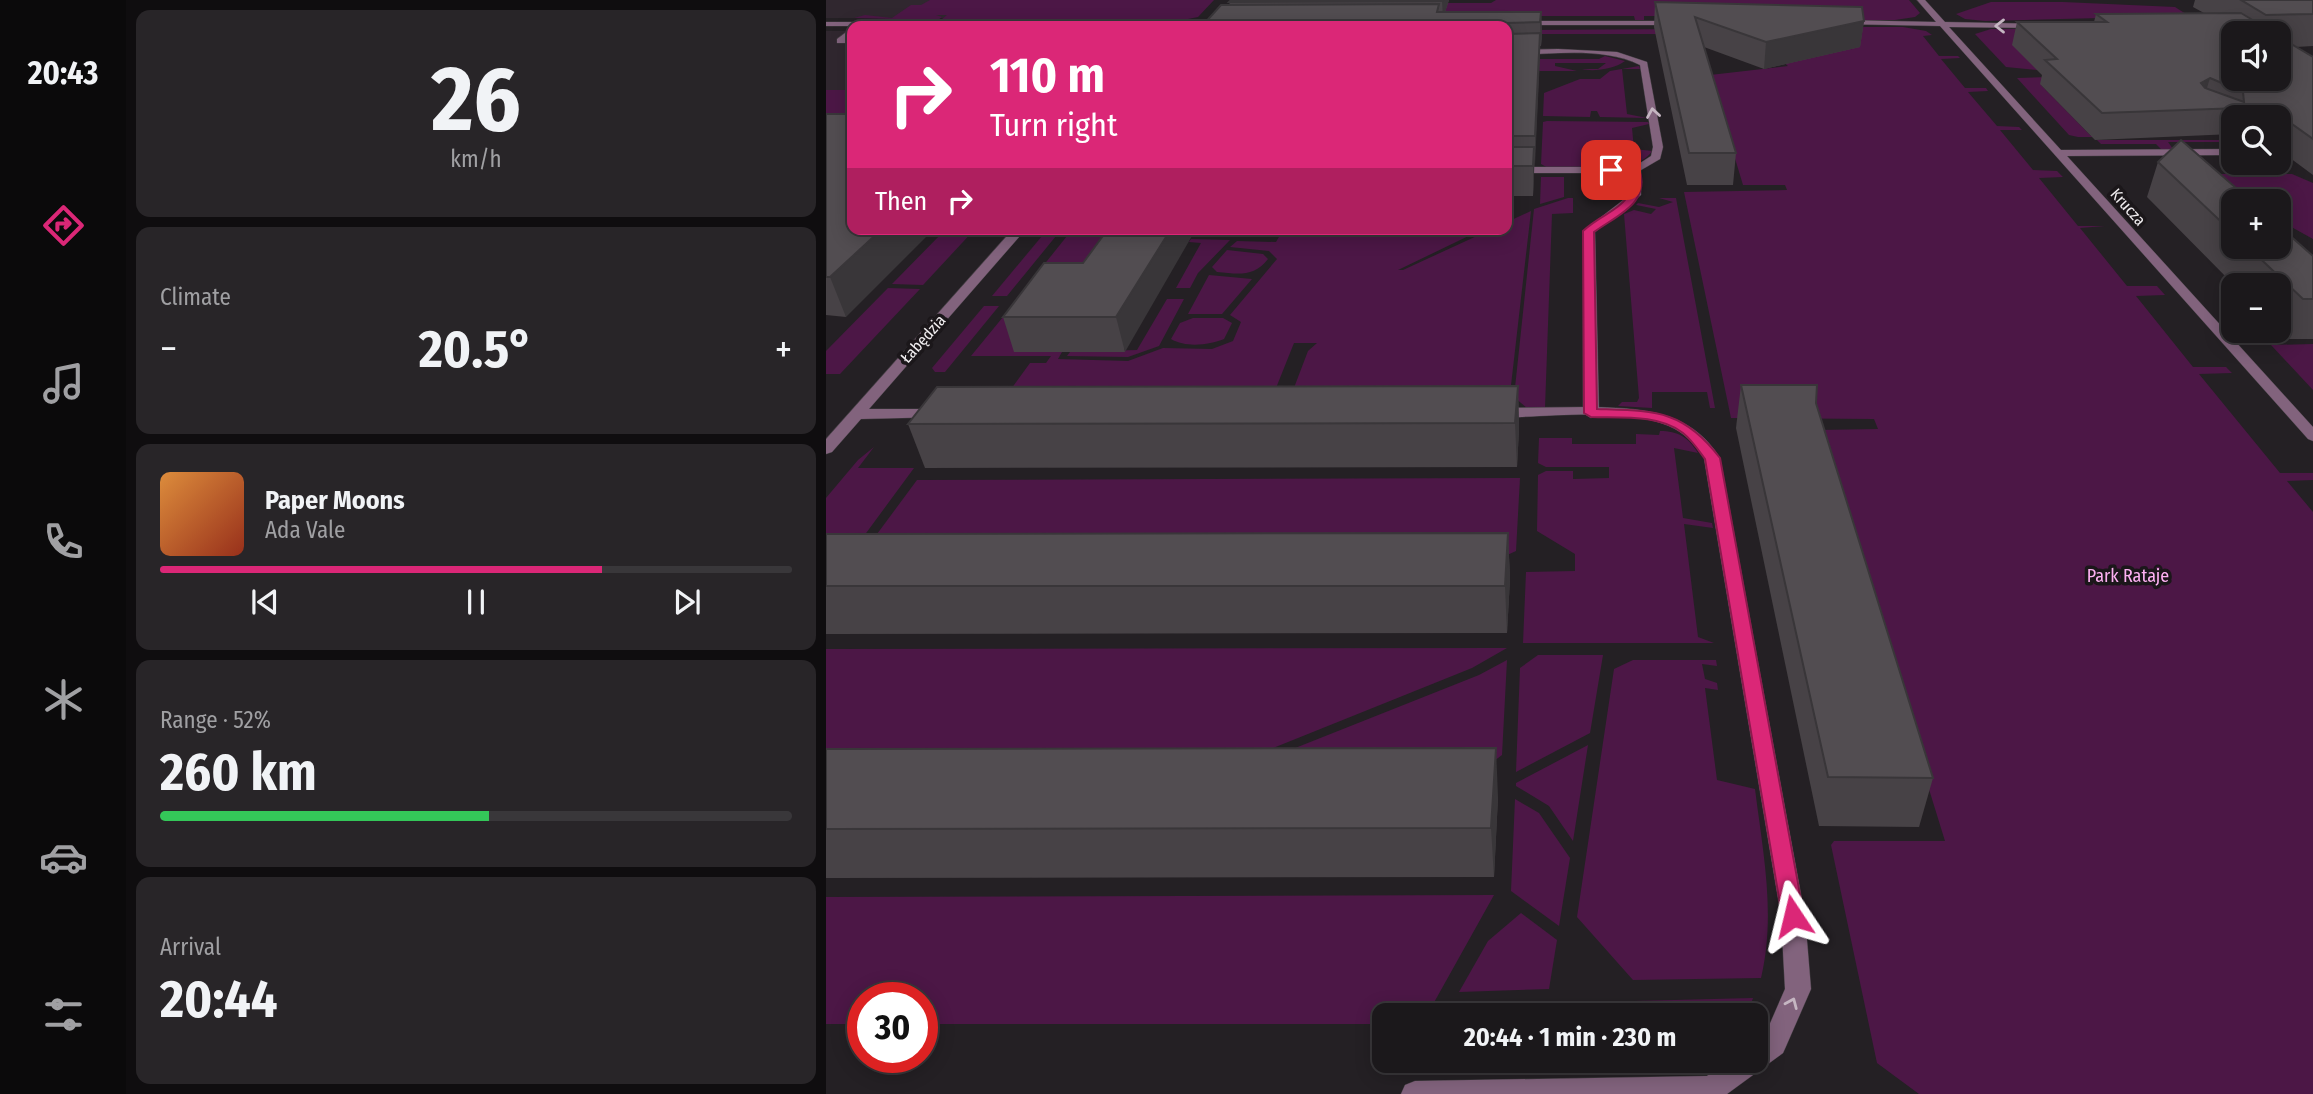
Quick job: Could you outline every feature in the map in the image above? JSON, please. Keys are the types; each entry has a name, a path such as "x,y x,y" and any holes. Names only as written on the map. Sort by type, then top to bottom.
{"street":[{"name":"Krucza","path":"1921,0 2313,436"},
{"path":"1833,22 2056,26"},
{"path":"1513,23 1690,23"},
{"path":"826,24 847,25"},
{"path":"847,35 839,41 847,41"},
{"path":"1512,53 1607,53 1639,60 1644,64 1658,147 1656,157 1636,170 1512,170"},
{"path":"2059,153 2221,152"},
{"path":"1591,413 1589,231 1636,195 1636,170"},
{"name":"Łabędzia","path":"826,449 1015,235"},
{"path":"1479,413 1643,415 1671,421 1688,430 1713,458 1793,916 1798,989 1774,1044 1768,1048"},
{"path":"857,414 956,414"},
{"path":"1415,1094 1711,1089 1733,1073"}],"shaded area":[{"path":"826,0 1043,0 1018,18 826,18"},
{"path":"826,31 847,31 847,129 826,129"}],"green space":[{"path":"930,0 1214,0 1198,17 1188,19 942,19 947,15 936,15 942,17 938,20 854,18 865,15 892,18 911,5 921,5"},
{"path":"1496,0 1909,0 1920,13 1915,17 1895,20 1740,20 1738,16 1644,16 1644,20 1635,20 1634,16 1436,16 1416,3 1491,3"},
{"path":"1991,2 2175,7 2186,14 1985,21 1965,19 1956,14"},
{"name":"Park Rataje","path":"1807,27 1903,27 1926,31 1932,35 1923,36 1939,56 1958,56 1960,58 1941,59 1965,88 1986,88 1988,91 1968,92 1997,126 2019,127 2022,130 2000,130 2033,170 2057,171 2063,177 2039,178 2078,226 2105,226 2080,228 2127,286 2157,286 2165,295 2136,296 2193,367 2226,367 2232,373 2199,374 2280,473 2313,473 2313,480 2287,481 2313,512 2313,1094 1919,1094 1877,1063 1831,845 1834,841 1945,841 1818,430 1878,429 1874,419 1731,418 1684,192 1787,190 1785,185 1743,185 1710,75 1788,66 1775,55"},
{"path":"2221,28 2221,35 2037,70 2006,67 1975,34 1991,29"},
{"path":"1692,29 1693,34 1512,34 1512,30"},
{"path":"1512,56 1538,59 1599,59 1605,56 1625,61 1610,68 1592,70 1582,69 1598,69 1606,63 1555,63 1555,66 1577,71 1540,71 1512,60"},
{"path":"1639,66 1640,69 1622,69 1627,114 1647,118 1600,117 1597,111 1591,111 1590,117 1543,116 1544,93 1580,79 1600,79 1610,71"},
{"path":"2050,77 2041,85 2091,136 2113,137 2078,137 2069,135 2017,78"},
{"path":"826,90 847,90 847,130 826,130"},
{"path":"1543,122 1648,122 1649,124 1632,128 1634,149 1652,151 1645,159 1620,167 1548,168 1541,164"},
{"path":"2097,140 2221,140 2168,142 2173,149 2162,150 2156,144 2101,144"},
{"path":"2198,174 2292,174 2313,183 2313,239 2291,227 2291,189 2223,189"},
{"path":"1541,177 1564,177 1564,197 1540,204"},
{"path":"1573,198 1573,213 1552,214 1545,408 1527,408 1514,397 1534,209"},
{"path":"1659,198 1676,198 1715,408 1710,408 1707,392 1652,392 1652,408 1618,406 1622,402 1637,402 1639,398 1624,214 1634,210 1651,214 1656,209 1636,205 1638,203 1659,207 1673,202"},
{"path":"1531,211 1510,394 1292,393 1308,351 1317,343 1294,343 1274,393 1006,396 1030,363 1046,363 1051,356 971,356 1012,306 1054,352 1062,352 1058,359 1128,361 1163,348 1212,349 1233,341 1241,322 1230,315 1277,259 1269,251 1230,247 1237,241 1276,242 1280,235 1471,235 1398,270 1403,270 1479,235 1512,235 1512,220"},
{"path":"940,235 969,235 923,285 892,284"},
{"path":"1042,236 1056,236 1007,296 992,296"},
{"path":"1067,236 1132,236 1092,296 1019,296"},
{"path":"1191,239 1230,240 1198,273 1190,288 1176,288 1201,243 1189,242"},
{"path":"1227,250 1263,254 1268,259 1252,272 1217,272 1212,267"},
{"path":"1209,275 1252,279 1222,314 1188,314"},
{"path":"888,288 920,289 840,374 826,374 826,351"},
{"path":"1167,299 1184,299 1159,346 1128,357 1067,356 1070,352 1137,350"},
{"path":"984,306 999,306 945,372 935,372 932,368"},
{"path":"1193,318 1223,318 1232,323 1224,339 1218,341 1190,345 1171,339 1180,323"},
{"path":"2313,344 2313,390 2271,345"},
{"path":"1660,431 1682,436 1698,453 1674,448 1683,518 1712,523 1713,528 1684,524 1698,637 1714,643 1523,643 1526,572 1575,571 1575,554 1537,531 1538,475 1546,471 1573,471 1573,479 1609,478 1609,467 1546,467 1538,463 1539,438 1572,438 1572,444 1636,444 1636,434 1659,435"},
{"path":"874,447 858,468 914,468 847,559 826,564 826,498 858,460"},
{"path":"1520,478 1516,551 1492,562 863,553 917,480"},
{"path":"1507,648 1472,668 1211,773 826,774 826,649"},
{"path":"1538,655 1603,655 1590,733 1516,772 1520,668"},
{"path":"1507,660 1502,755 1478,773 1250,766 1479,675"},
{"path":"1633,660 1716,660 1717,666 1702,664 1705,679 1717,683 1718,690 1705,688 1717,780 1755,789 1768,907 1768,931 1761,978 1633,980 1577,917 1614,669"},
{"path":"1588,745 1573,841 1549,806 1516,786 1516,783"},
{"path":"1515,799 1539,813 1570,858 1559,926 1511,891"},
{"path":"1494,895 1434,1003 1372,1003 1372,1024 938,1024 938,982 847,982 847,1024 826,1024 826,897"},
{"path":"1521,913 1557,940 1549,989 1459,992 1488,941"},
{"path":"1753,998 1751,1003 1594,1002"},
{"path":"1416,1073 1520,1073 1519,1074"},
{"path":"1578,1073 1673,1073 1670,1074"}],"building":[{"path":"1231,0 1443,0 1229,2"},
{"path":"2241,0 2313,0 2313,14 2266,15"},
{"path":"1655,2 1862,7 1864,21 1766,42 1695,17 1736,153 1689,153"},
{"path":"1439,4 1437,12 1541,12 1540,22 1512,23 1207,21 1221,5"},
{"path":"2241,13 2254,21 2221,21 2221,83 2210,78 2201,83 2205,88 2244,102 2241,91 2291,91 2291,44 2313,57 2313,139 2291,123 2291,105 2221,105 2221,109 2102,113 2045,60 2057,59 2017,22 2107,22 2096,14"},
{"path":"1540,33 1535,136 1512,136 1512,34"},
{"path":"826,114 847,114 847,235 876,235 830,277 826,277"},
{"path":"2181,140 2237,189 2221,189 2221,222 2158,162"},
{"path":"1512,147 1534,147 1533,166 1512,166"},
{"path":"1104,235 1167,235 1116,317 1003,317 1044,263 1083,263"},
{"path":"2291,237 2313,256 2313,299 2303,299 2291,288 2291,273 2276,273 2261,259 2291,259"},
{"path":"1741,385 1817,385 1816,403 1933,778 1828,777"},
{"path":"1518,386 1515,423 908,424 937,387"},
{"path":"1508,533 1505,586 826,586 826,534"},
{"path":"1496,748 1491,828 826,829 826,749"}],"route":[{"path":"1611,170 1636,170 1638,187 1636,195 1629,203 1589,231 1591,413 1643,415 1671,421 1688,430 1713,458 1793,916"}]}
